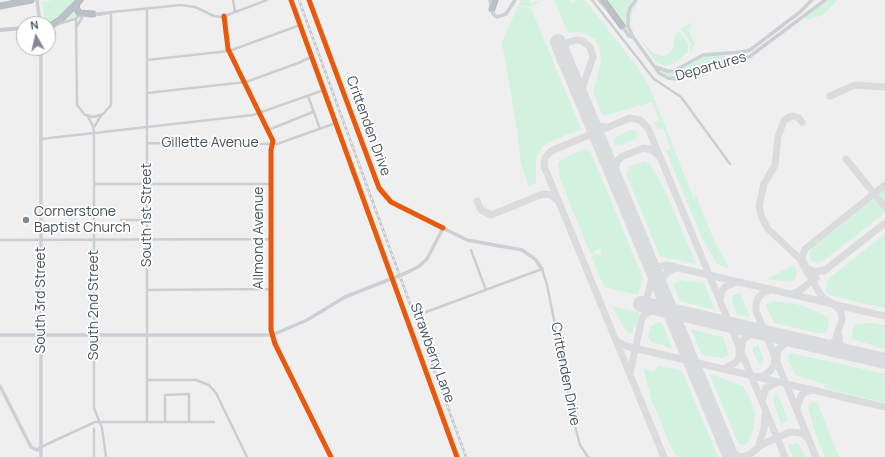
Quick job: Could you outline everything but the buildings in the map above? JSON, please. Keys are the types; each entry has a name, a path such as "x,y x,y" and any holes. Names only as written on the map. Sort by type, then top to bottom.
{"highway":[{"path":"0,6 30,0"},
{"path":"492,11 494,0"},
{"path":"603,0 622,26"},
{"path":"79,1 76,7 79,13 93,14"},
{"path":"56,22 79,1"}],"main road":[{"path":"37,0 39,16"},
{"name":"Crittenden Drive","path":"310,0 379,188 391,202 467,240 522,250 535,259 542,269"},
{"path":"490,0 492,11 497,17 504,15 515,0"},
{"path":"599,0 629,36 633,37"},
{"path":"633,37 628,26 628,16 630,8 636,0"},
{"path":"655,66 664,71 674,71 703,55 750,50 800,12 812,0"},
{"name":"Departures","path":"633,37 664,76 676,78 684,77 703,66 749,57 825,0"},
{"path":"0,30 16,29"},
{"name":"South 3rd Street","path":"41,56 41,457"},
{"path":"0,334 272,335 307,320 345,297 418,267 427,259 442,228"},
{"name":"Allmond Avenue","path":"272,335 331,457"},
{"path":"0,386 1,392 32,448 37,450 41,447"}],"street":[{"path":"233,0 235,12"},
{"path":"76,20 77,18 93,14 188,5 216,17 224,16 267,0"},
{"name":"Strawberry Lane","path":"291,0 457,457"},
{"path":"592,0 654,79 681,97 730,164"},
{"name":"South 1st Street","path":"147,8 147,421"},
{"path":"56,25 111,12"},
{"path":"76,20 77,105 80,111 87,116 94,127 102,115 109,110 112,101 111,12"},
{"name":"Allmond Avenue","path":"224,16 228,51 268,130 273,144 271,150 272,335"},
{"path":"76,29 82,18"},
{"path":"147,60 228,51 300,25"},
{"path":"147,93 243,82 302,62 312,57"},
{"path":"41,139 259,114 324,90"},
{"path":"308,96 320,129"},
{"path":"268,130 313,112"},
{"path":"87,116 94,117 102,115"},
{"name":"Gillette Avenue","path":"147,143 273,144 281,143 336,123"},
{"name":"South 2nd Street","path":"94,127 94,408 103,433 106,457"},
{"path":"94,184 271,184"},
{"path":"121,220 147,220"},
{"path":"0,240 271,239"},
{"path":"471,250 486,290"},
{"path":"418,314 542,269"},
{"name":"Crittenden Drive","path":"542,269 547,285 577,433 582,449 588,457"},
{"path":"147,290 271,289"},
{"path":"147,380 189,379 202,381 214,390 247,457"},
{"path":"165,421 165,395 189,394 189,422"},
{"path":"41,447 99,422 214,422"},
{"path":"94,429 94,457"}],"green space":[{"path":"54,0 77,0 56,20 56,16 44,16 42,2"},
{"path":"521,0 530,0 530,4 543,0 530,7 519,5"},
{"path":"554,0 570,0 572,3 576,0 585,0 637,67 650,88 693,197 696,196 713,238 729,268 717,264 702,238 666,151 671,148 663,128 657,130 654,121 660,122 652,102 606,115 602,114 593,91 601,62 599,46 595,39 586,34 578,32 568,33"},
{"path":"605,0 632,0 626,15 627,30"},
{"path":"640,0 632,11 631,24 634,32 631,26 630,15 633,7"},
{"path":"828,0 837,0 823,15 807,20 805,17"},
{"path":"518,6 531,8 581,129 551,141 542,147 536,159 536,183 529,187 521,164 518,135 502,42"},
{"path":"74,8 79,16 64,20"},
{"path":"692,22 689,31 695,44 690,53 691,43 681,29"},
{"path":"679,31 688,43 688,52 672,65 666,66 657,63 634,32 653,53 663,56 670,53 673,49 675,34"},
{"path":"707,56 734,58 705,63 679,77 672,77 661,72 677,73 699,59"},
{"path":"630,130 636,131 637,138 620,146 615,145 614,141 617,136"},
{"path":"586,148 591,153 643,278 638,295 604,287 591,255 599,254 601,258 601,249 594,251 594,254 590,253 560,179 558,163 566,157"},
{"path":"644,161 650,164 664,188 696,264 660,256 626,174 629,167"},
{"path":"885,190 885,213 823,261 817,263 811,261 809,254 812,248"},
{"path":"69,209 76,209 76,220 69,220"},
{"path":"885,234 885,308 828,295 826,290 828,279"},
{"path":"793,265 797,271 795,280 789,282 767,279"},
{"path":"680,280 704,283 715,310 680,301 673,284"},
{"path":"740,293 750,317 737,314 732,302 733,295"},
{"path":"773,301 796,304 814,310 828,317 829,326 825,333 818,333 774,323 766,306 768,303"},
{"path":"612,306 639,312 636,326 633,328 634,332 629,333 624,328"},
{"path":"662,322 672,349 651,342 648,337 650,327 656,323"},
{"path":"873,323 885,325 885,349 852,339 852,331 856,324"},
{"path":"691,329 723,337 729,355 723,358 702,355"},
{"path":"758,345 764,360 760,365 753,352 753,347"},
{"path":"791,353 885,374 885,403 824,388 825,384 796,375 788,360 788,356"},
{"path":"659,366 679,370 683,373 718,457 677,457 670,445 652,401 644,371 645,368 650,371 654,371"},
{"path":"712,374 744,387 751,401 755,414 754,428 748,442 744,445 738,443 710,375"},
{"path":"775,394 778,395 787,416 787,421 781,424 773,400"},
{"path":"817,402 839,457 825,457 817,438 808,408 809,403"},
{"path":"798,443 806,457 793,457 788,445"}],"taxiway":[{"path":"570,72 563,66 560,60 560,52 569,42 576,40 582,41 590,47 593,57 583,86 583,103"},
{"path":"830,96 855,85 885,87"},
{"path":"802,122 799,118 793,116 784,121 778,136 775,165 764,184 759,206 762,218 768,229 799,258 822,297 837,307 841,312 842,320 835,341 826,346 814,345"},
{"path":"590,118 598,126 606,127"},
{"path":"664,457 544,166 545,158 551,151 630,118 640,120 648,128 785,457"},
{"path":"623,198 614,172 618,160 623,156 644,148 652,150 658,155"},
{"path":"846,159 885,207"},
{"path":"827,269 816,272 806,268 802,258 805,249 885,185"},
{"path":"477,201 481,210 491,215 543,194 551,195 557,200"},
{"path":"824,271 885,223"},
{"path":"645,305 654,271 659,267 666,265 885,316"},
{"path":"668,305 662,289 661,281 667,272 676,268"},
{"path":"791,294 799,291 816,278"},
{"path":"720,300 722,291 725,287 737,282"},
{"path":"771,290 763,293 758,298 756,311 816,457"},
{"path":"630,373 642,318 645,314 655,309 680,314"},
{"path":"729,321 734,325 756,331"},
{"path":"741,351 743,340 750,334 757,332 781,338"},
{"path":"839,335 839,342 842,348 855,354"},
{"path":"617,341 626,346 885,407"},
{"path":"777,360 778,350 786,342 794,341 816,346"},
{"path":"724,369 735,363 739,358 739,349"},
{"path":"758,377 764,376 771,370 774,365 775,357"},
{"path":"762,401 766,388 778,382"},
{"path":"797,409 801,396 805,392 813,390"},
{"path":"758,447 764,429 765,415"},
{"path":"719,426 729,450 740,457 749,455 763,444 790,432 801,433 808,438"}],"runway":[{"path":"558,42 731,457"},
{"path":"641,304 885,361"}],"railway":[{"path":"299,0 466,457"}],"cycle path":[{"path":"291,0 457,457"},
{"path":"309,0 379,188 391,202 443,228"},
{"path":"224,16 228,49 273,141 271,150 271,330 275,344 331,457"}],"place":[{"name":"Cornerstone Baptist Church","path":"26,220"}]}
